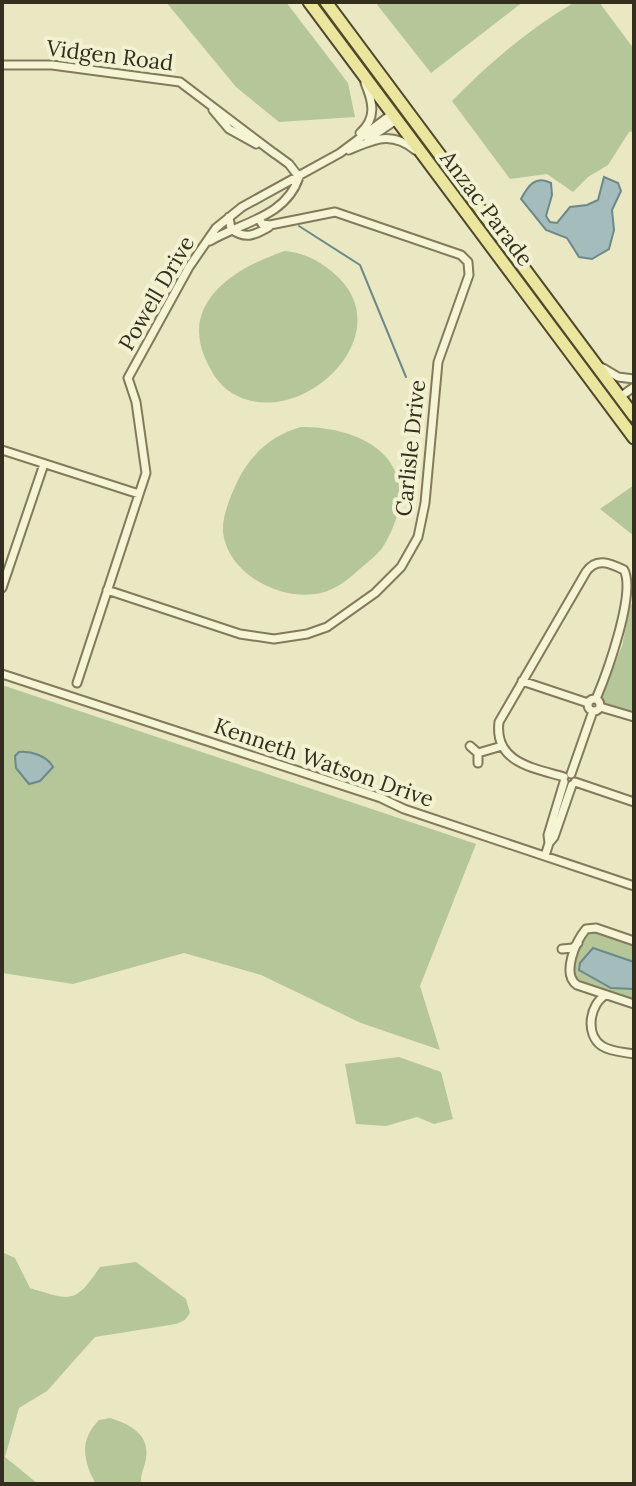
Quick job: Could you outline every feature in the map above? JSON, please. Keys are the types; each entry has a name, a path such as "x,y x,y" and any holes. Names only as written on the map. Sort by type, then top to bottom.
{"main road":[{"name":"Anzac Parade","path":"309,2 634,438"},
{"name":"Anzac Parade","path":"326,2 590,356 626,398 634,416"},
{"path":"394,117 405,107"},
{"path":"612,408 626,398"}],"street":[{"name":"Vidgen Road","path":"2,65 52,65 170,79 185,84 292,166 299,177"},
{"path":"332,159 364,130 372,115 372,101 358,68"},
{"name":"Powell Drive","path":"139,494 146,468 136,402 128,378 205,244 229,217 275,188 370,138 394,117"},
{"path":"332,159 374,140 393,138 409,145 433,169"},
{"path":"205,244 283,204 293,193 299,177"},
{"path":"275,188 283,204"},
{"name":"Carlisle Drive","path":"107,590 240,634 265,639 283,638 311,633 341,619 394,576 414,547 425,503 438,362 469,277 468,262 461,255 335,212 274,224 250,236 233,230"},
{"path":"229,217 228,223 233,230"},
{"path":"259,218 262,225 274,224"},
{"path":"590,356 615,376 634,379"},
{"path":"626,398 634,387"},
{"path":"2,450 139,494 77,683"},
{"path":"2,588 44,464"},
{"path":"545,856 549,843 554,839 569,780 594,705 622,636 631,598 630,579 626,572 601,562 590,566 502,714 498,730 502,746 515,761 569,780 634,802"},
{"name":"Kenneth Watson Drive","path":"2,674 218,743 634,886"},
{"path":"522,681 634,717"},
{"path":"470,746 478,753 478,763"},
{"path":"478,753 502,746"},
{"path":"634,941 591,927 583,931 569,972 570,980 634,1004"},
{"path":"572,962 569,954 562,949 573,948 578,943"},
{"path":"592,990 597,1003"},
{"path":"606,995 597,1003 591,1023 596,1041 607,1049 634,1054"}],"green space":[{"path":"166,2 286,2 348,83 355,117 279,122 236,87"},
{"path":"375,2 523,2 431,73"},
{"path":"575,2 599,2 634,49 634,131 629,132 608,165 588,177 573,192 547,174 510,179 452,101 510,47"},
{"path":"285,251 314,260 339,278 355,303 357,329 347,354 330,376 306,393 279,402 251,401 225,388 214,374 199,337 200,319 218,288 233,276"},
{"path":"301,427 350,434 370,444 385,456 396,472 400,492 397,514 379,552 338,586 306,595 274,589 246,573 227,547 223,532 230,499 250,461 272,440"},
{"path":"634,485 634,536 600,509"},
{"path":"634,601 634,715 604,705 601,698 622,646 630,606"},
{"path":"2,685 476,844 420,986 440,1050 361,1023 261,975 184,953 73,984 2,973"},
{"path":"594,930 634,944 634,1000 575,981 572,971 584,935"},
{"path":"399,1057 441,1072 453,1119 434,1124 417,1117 386,1126 356,1124 345,1064"},
{"path":"2,1252 15,1258 30,1288 64,1297 84,1288 100,1267 136,1262 186,1299 190,1313 185,1320 176,1324 95,1337 47,1391 19,1408 5,1457 38,1484 2,1484"},
{"path":"110,1418 137,1431 145,1442 146,1458 141,1484 96,1484 86,1459 86,1443 99,1420"}],"water":[{"path":"604,177 618,183 621,191 612,210 614,230 609,249 592,259 579,257 567,238 546,230 521,199 536,181 551,183 552,195 546,216 550,222 557,223 570,207 598,200"},
{"path":"19,752 39,755 53,767 40,781 29,784 16,768 15,756"},
{"path":"593,948 634,962 634,989 611,988 579,970 580,963"}],"waterway":[{"path":"299,226 360,265 406,377"}]}
